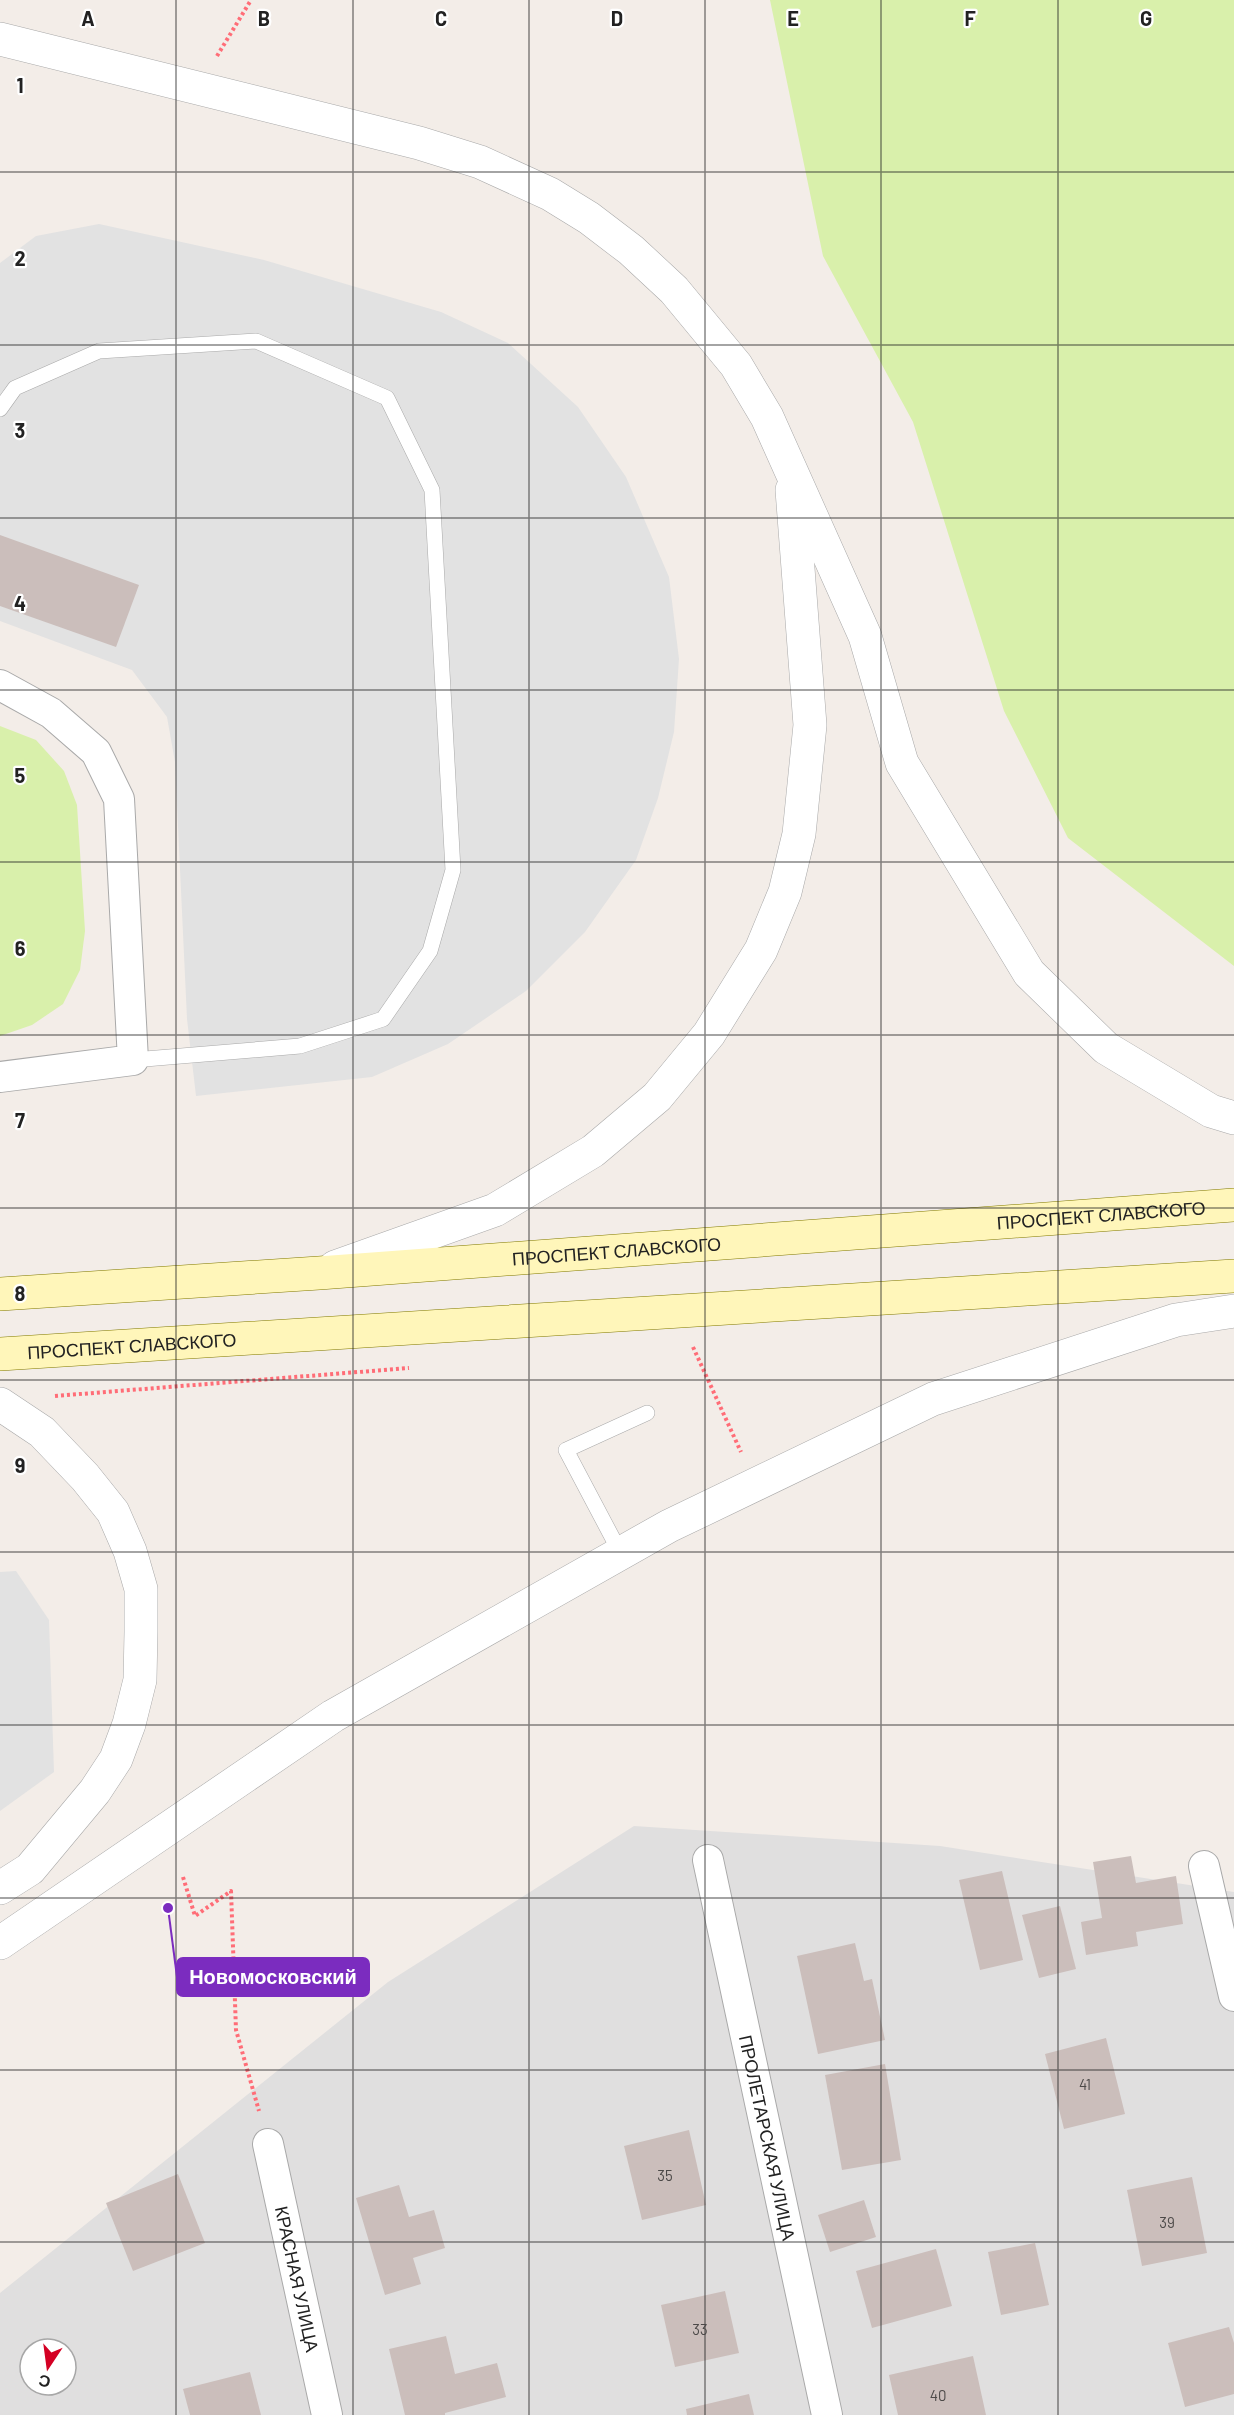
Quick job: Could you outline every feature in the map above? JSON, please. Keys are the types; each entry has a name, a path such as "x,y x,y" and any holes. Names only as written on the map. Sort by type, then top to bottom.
{"main road":[{"name":"ПРОСПЕКТ СЛАВСКОГО","path":"0,1294 1234,1205"},
{"name":"ПРОСПЕКТ СЛАВСКОГО","path":"0,1354 1234,1276"}],"street":[{"path":"0,39 419,143 480,162 550,195 632,250 674,290 736,365 767,417 866,636 902,763 1029,973 1106,1047 1211,1111 1234,1118"},
{"path":"319,1272 495,1210 593,1151 657,1097 709,1034 761,950 785,892 799,834 810,725 790,464"},
{"path":"0,685 51,713 96,752 119,799 133,1060 0,1077"},
{"path":"0,1943 333,1716 669,1526 933,1399 1176,1320 1234,1311"},
{"path":"0,1404 42,1432 85,1477 113,1512 130,1551 141,1589 140,1680 129,1724 116,1760 95,1791 30,1869 0,1888"},
{"name":"ПРОЛЕТАРСКАЯ УЛИЦА","path":"708,1860 827,2415"},
{"path":"1204,1866 1234,1996"},
{"name":"КРАСНАЯ УЛИЦА","path":"268,2144 327,2415"}],"lane":[{"path":"0,409 15,388 99,351 256,341 387,398 432,490 453,870 430,951 383,1019 300,1046 133,1060"},
{"path":"621,1554 566,1450 647,1413"}],"path":[{"path":"692,1345 743,1456"},
{"path":"51,1396 419,1367"},
{"path":"183,1877 195,1916 231,1890 237,2030 268,2144"}],"shaded area":[{"path":"99,224 264,260 441,312 508,343 578,407 626,477 669,577 679,659 674,732 658,798 636,860 585,932 526,991 448,1044 372,1077 196,1096 187,1019 175,762 167,717 132,670 0,621 0,263 36,236"},
{"path":"16,1571 49,1620 54,1772 0,1811 0,1572"},
{"path":"634,1826 940,1846 1234,1892 1234,2415 0,2415 0,2293 388,1982"}],"green space":[{"path":"770,0 1234,0 1234,966 1068,838 1004,711 913,422 823,256"},
{"path":"0,726 36,740 64,771 77,805 85,931 80,970 63,1004 32,1025 0,1036"}],"building":[{"path":"0,535 139,585 116,647 0,606"},
{"path":"1131,1856 1136,1883 1176,1876 1183,1924 1136,1932 1138,1946 1086,1955 1081,1922 1102,1918 1093,1862"},
{"path":"1002,1871 1023,1960 980,1970 959,1880"},
{"path":"1060,1906 1076,1969 1039,1978 1022,1915"},
{"path":"855,1943 864,1981 872,1979 885,2040 818,2054 797,1956"},
{"path":"1106,2038 1125,2114 1064,2129 1045,2054"},
{"path":"885,2064 901,2160 842,2170 825,2075"},
{"path":"689,2130 706,2205 642,2220 624,2146"},
{"path":"178,2174 205,2243 133,2271 106,2203"},
{"path":"1192,2177 1207,2253 1142,2266 1127,2190"},
{"path":"399,2185 409,2217 434,2210 445,2248 413,2258 421,2284 385,2295 356,2198"},
{"path":"864,2200 876,2237 830,2252 818,2215"},
{"path":"1035,2243 1049,2305 1001,2315 988,2252"},
{"path":"936,2249 952,2306 872,2328 856,2271"},
{"path":"725,2291 739,2353 675,2367 661,2305"},
{"path":"1229,2327 1234,2343 1234,2394 1185,2407 1168,2343"},
{"path":"446,2336 455,2374 497,2363 506,2397 445,2413 445,2415 405,2415 389,2349"},
{"path":"973,2356 986,2415 898,2415 889,2375"},
{"path":"250,2372 261,2415 190,2415 183,2389"},
{"path":"749,2394 754,2415 687,2415 686,2409"}],"place":[{"name":"Новомосковский","path":"168,1908"}]}
